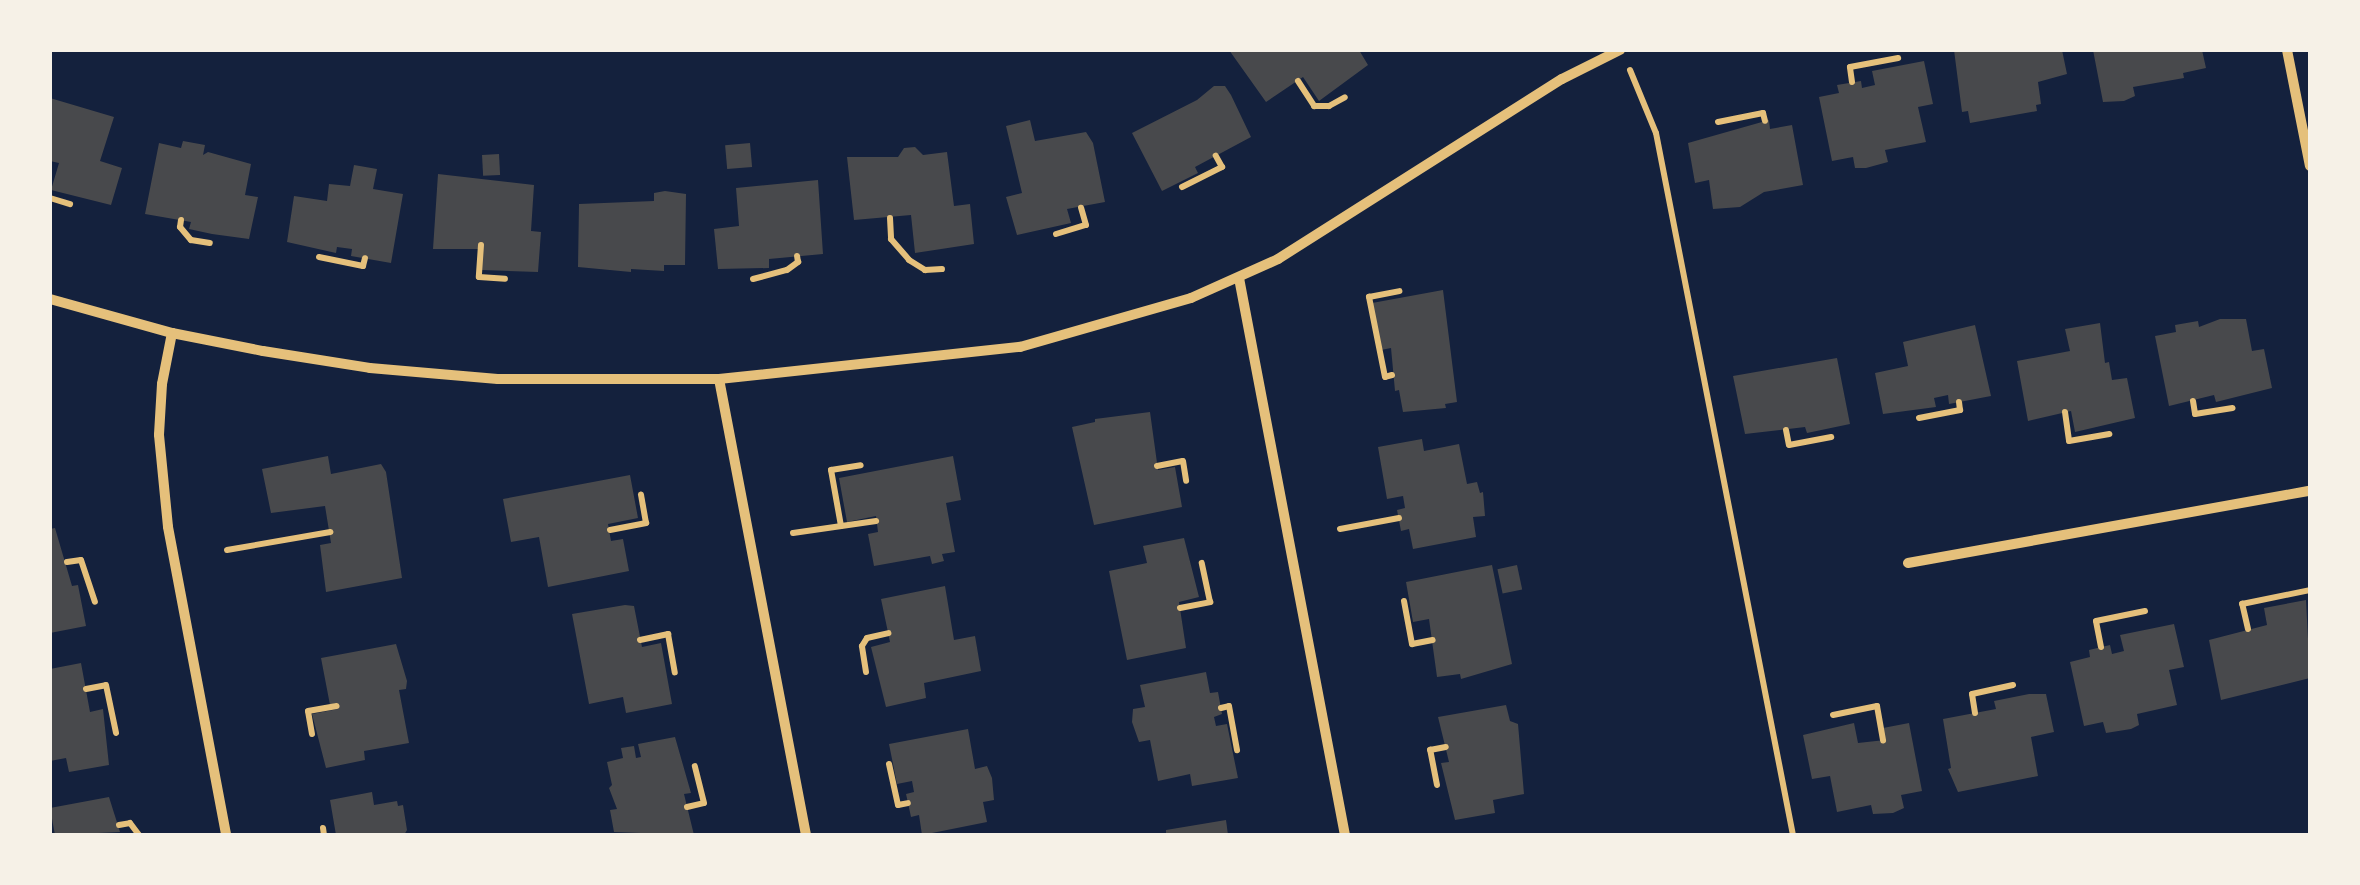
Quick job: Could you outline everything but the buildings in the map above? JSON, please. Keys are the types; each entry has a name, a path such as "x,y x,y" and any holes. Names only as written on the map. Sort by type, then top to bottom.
{"street":[{"path":"50,299 172,333 370,368 498,380 719,380 1020,347 1191,298 1278,259 1562,79 1620,50"},
{"path":"2287,50 2310,166"},
{"path":"1239,278 1345,835"},
{"path":"172,333 162,384 159,435 168,526 226,835"},
{"path":"719,380 806,835"},
{"path":"1908,562 2310,491"}],"path":[{"path":"1852,82 1850,66 1898,58"},
{"path":"1634,78 1656,133 1793,835"},
{"path":"1298,81 1314,106 1329,106 1345,97"},
{"path":"1718,122 1764,113 1765,121"},
{"path":"1182,187 1222,167 1216,156"},
{"path":"50,198 70,204"},
{"path":"1056,234 1086,225 1082,208"},
{"path":"890,218 891,239 908,260 924,270 942,269"},
{"path":"181,220 180,227 190,240 210,244"},
{"path":"482,245 479,277 505,279"},
{"path":"754,279 788,270 798,262 797,256"},
{"path":"318,258 363,266 365,258"},
{"path":"1392,376 1385,377 1369,298 1399,292"},
{"path":"1919,418 1960,410 1959,402"},
{"path":"2193,402 2195,414 2233,408"},
{"path":"2064,412 2070,441 2110,434"},
{"path":"1786,430 1789,445 1831,436"},
{"path":"1157,466 1182,461 1186,481"},
{"path":"841,526 832,470 861,465"},
{"path":"610,530 646,524 641,494"},
{"path":"1340,529 1398,518"},
{"path":"793,533 876,521"},
{"path":"227,550 330,532"},
{"path":"67,562 81,560 95,602"},
{"path":"1180,608 1210,602 1202,563"},
{"path":"2248,629 2242,604 2310,590"},
{"path":"1404,601 1412,644 1433,640"},
{"path":"2101,647 2096,621 2145,611"},
{"path":"866,672 862,646 867,638 888,633"},
{"path":"640,640 668,634 675,672"},
{"path":"86,689 106,685 116,733"},
{"path":"1975,713 1972,694 2013,686"},
{"path":"312,734 308,711 337,706"},
{"path":"1221,708 1229,706 1237,750"},
{"path":"1833,715 1876,706 1883,740"},
{"path":"1436,785 1430,750 1446,747"},
{"path":"889,764 898,805 908,803"},
{"path":"686,807 704,803 696,766"},
{"path":"119,825 130,823 139,835"}]}
